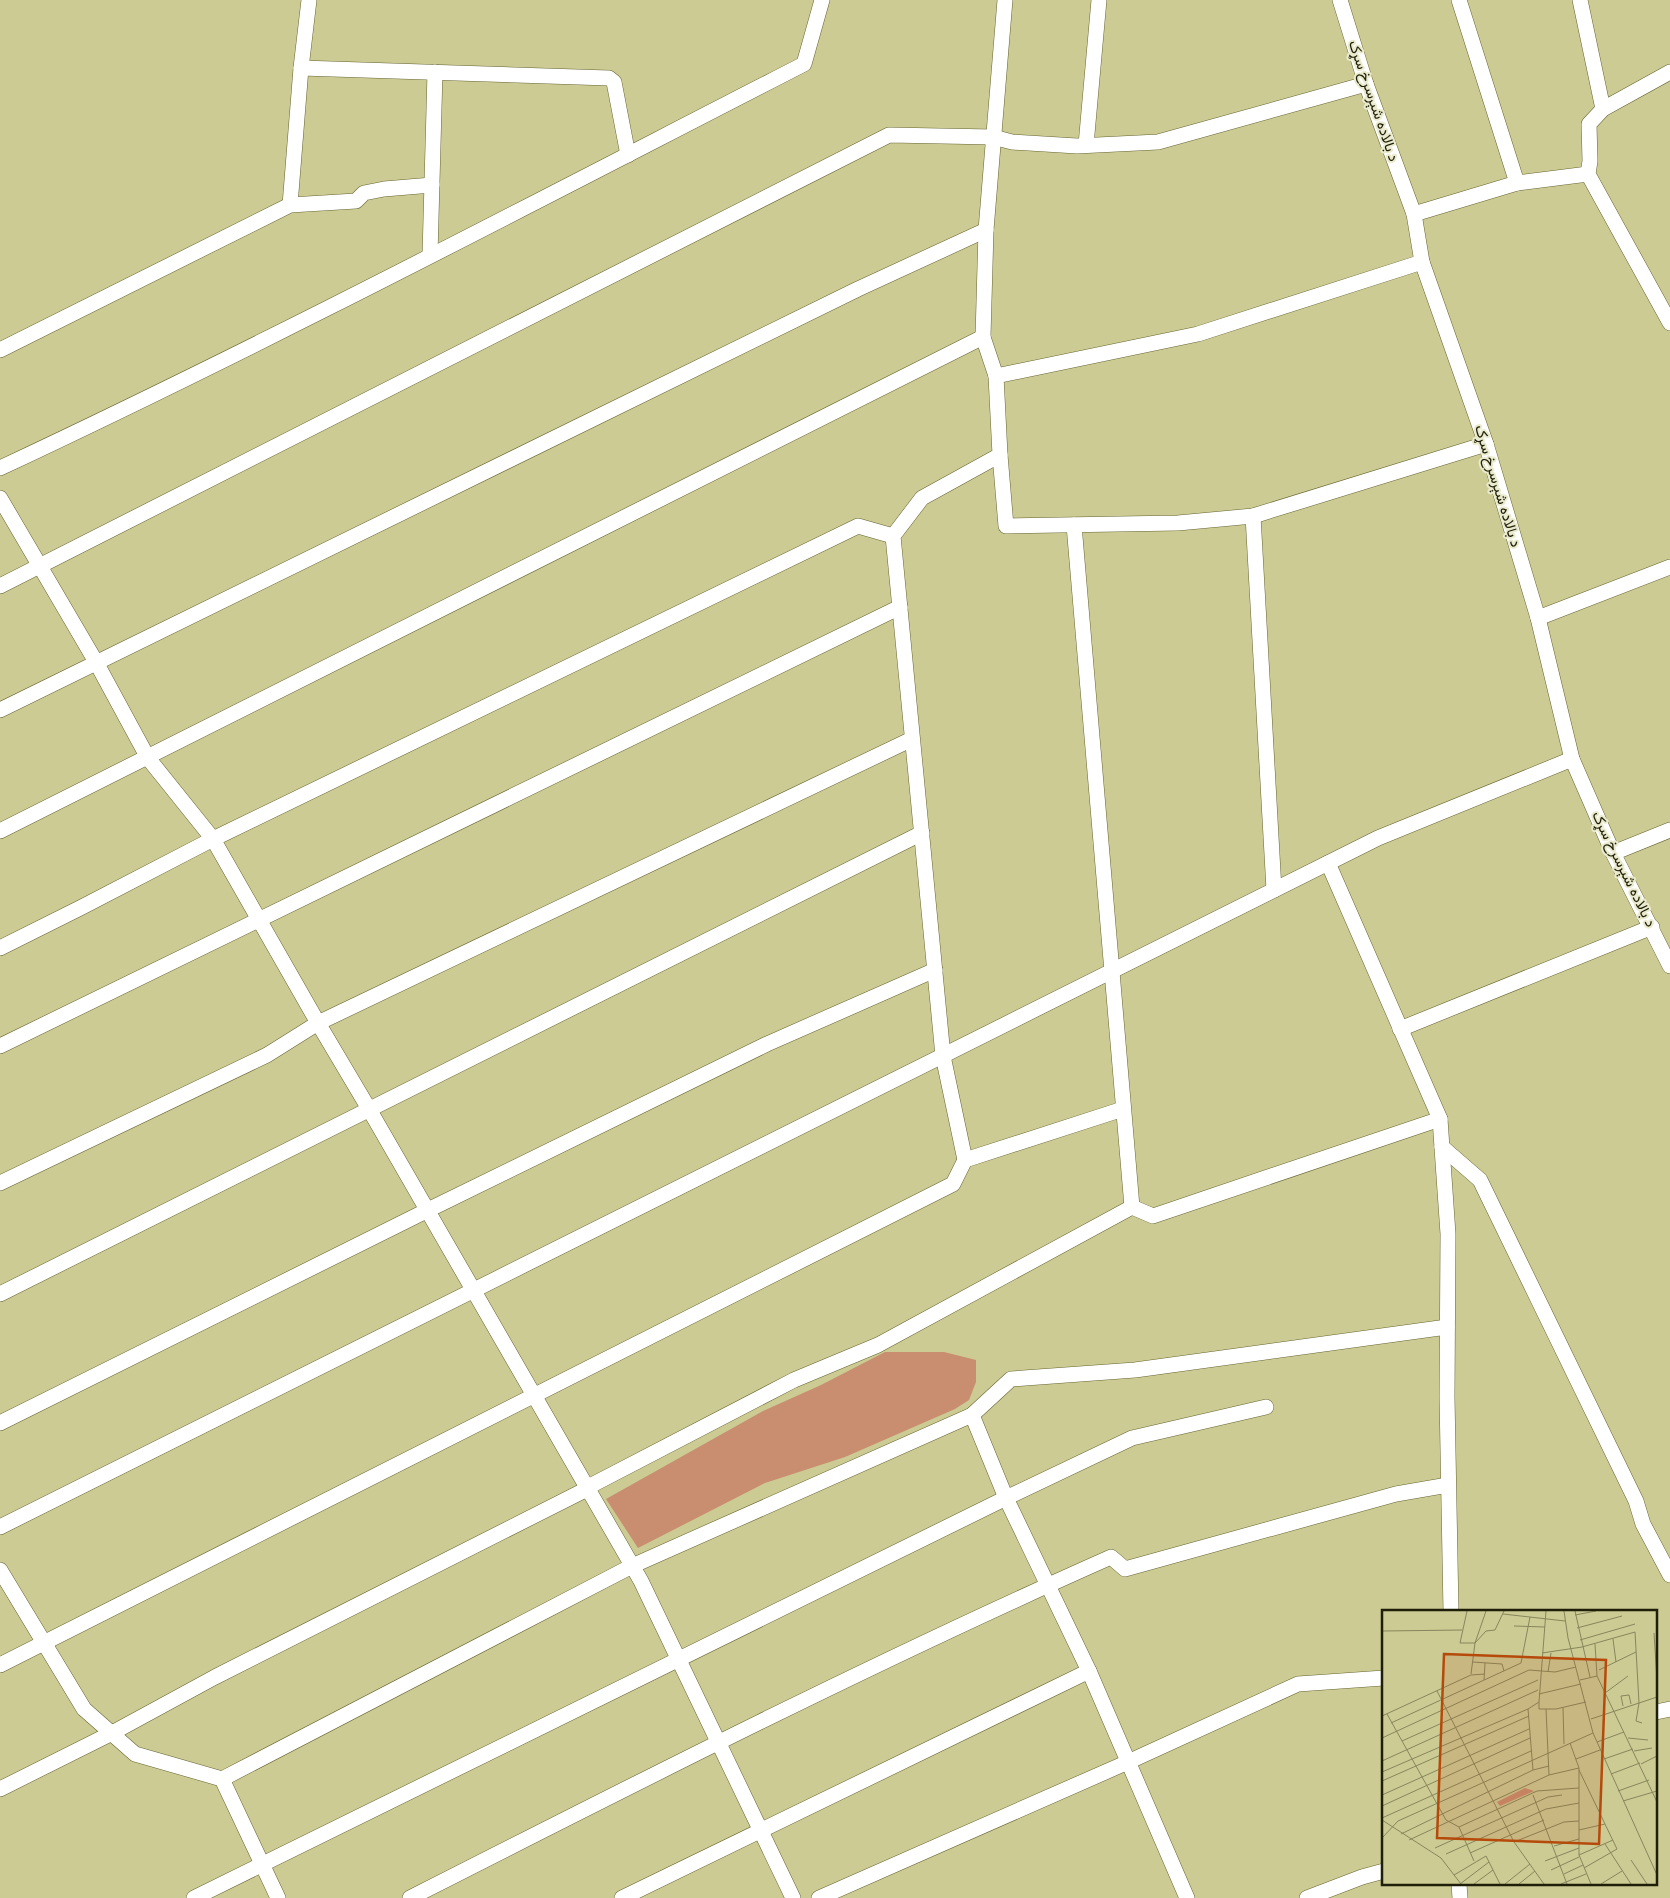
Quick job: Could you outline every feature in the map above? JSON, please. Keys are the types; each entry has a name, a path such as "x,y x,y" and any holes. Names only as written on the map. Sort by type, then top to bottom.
{"street":[{"path":"290,205 301,68 309,0"},
{"path":"0,468 104,419 539,202 804,64 822,0"},
{"path":"1006,0 986,230 983,337 996,376 1006,526 1178,523 1253,516 1486,444"},
{"path":"1086,146 1099,0"},
{"name":"د بالاده شېرسرخ سړک","path":"1340,0 1366,84 1414,214 1422,262 1486,444 1538,618 1572,759 1613,853 1670,966"},
{"path":"1460,0 1517,183"},
{"path":"1580,0 1603,108"},
{"path":"301,68 610,78 614,82 628,154"},
{"path":"430,255 435,72"},
{"path":"1670,72 1603,108 1590,124 1590,162 1588,174 1670,323"},
{"path":"0,586 890,135 993,137 1012,142 1086,146 1158,142 1366,84"},
{"path":"1414,214 1517,183 1588,174"},
{"path":"0,350 290,205 356,202 364,193 384,189 432,185"},
{"path":"0,710 858,289 986,230"},
{"path":"996,376 1198,334 1422,262"},
{"path":"0,831 983,337"},
{"path":"0,1665 953,1184 965,1160 943,1056 893,536 922,498 1000,455"},
{"path":"0,498 96,662 148,758 213,839 632,1566 793,1898"},
{"path":"1253,516 1274,890"},
{"path":"1074,525 1132,1206"},
{"path":"0,948 213,839 858,526 893,536"},
{"path":"1538,618 1670,567"},
{"path":"0,1046 900,607"},
{"path":"0,1183 267,1055 318,1023 912,739"},
{"path":"0,1527 1378,838 1572,759"},
{"path":"1613,853 1670,830"},
{"path":"0,1294 922,833"},
{"path":"1328,863 1440,1119 1448,1234 1448,1485 1451,1610"},
{"path":"1400,1029 1652,927"},
{"path":"0,1423 767,1044 935,970"},
{"path":"965,1160 1123,1109"},
{"path":"1132,1206 1153,1216 1440,1119"},
{"path":"1442,1147 1480,1180 1636,1501 1643,1524 1670,1575"},
{"path":"0,1789 112,1733 215,1677 588,1489 794,1380 878,1345 1132,1206"},
{"path":"0,1570 84,1709 135,1754 222,1779 632,1566 972,1415 1012,1379 1136,1370 1447,1327"},
{"path":"194,1898 1006,1498 1132,1438 1266,1406"},
{"path":"972,1415 1006,1498 1090,1671 1187,1898"},
{"path":"410,1898 718,1742 1111,1557 1125,1569 1396,1494 1448,1485"},
{"path":"622,1898 1090,1671"},
{"path":"819,1898 1128,1762 1298,1684 1382,1678"},
{"path":"222,1779 278,1898"},
{"path":"1307,1898 1362,1877 1382,1872"}],"shaded area":[{"path":"885,1352 944,1352 976,1360 976,1382 969,1400 955,1409 845,1457 765,1483 638,1548 606,1499 763,1411 821,1385"}]}
